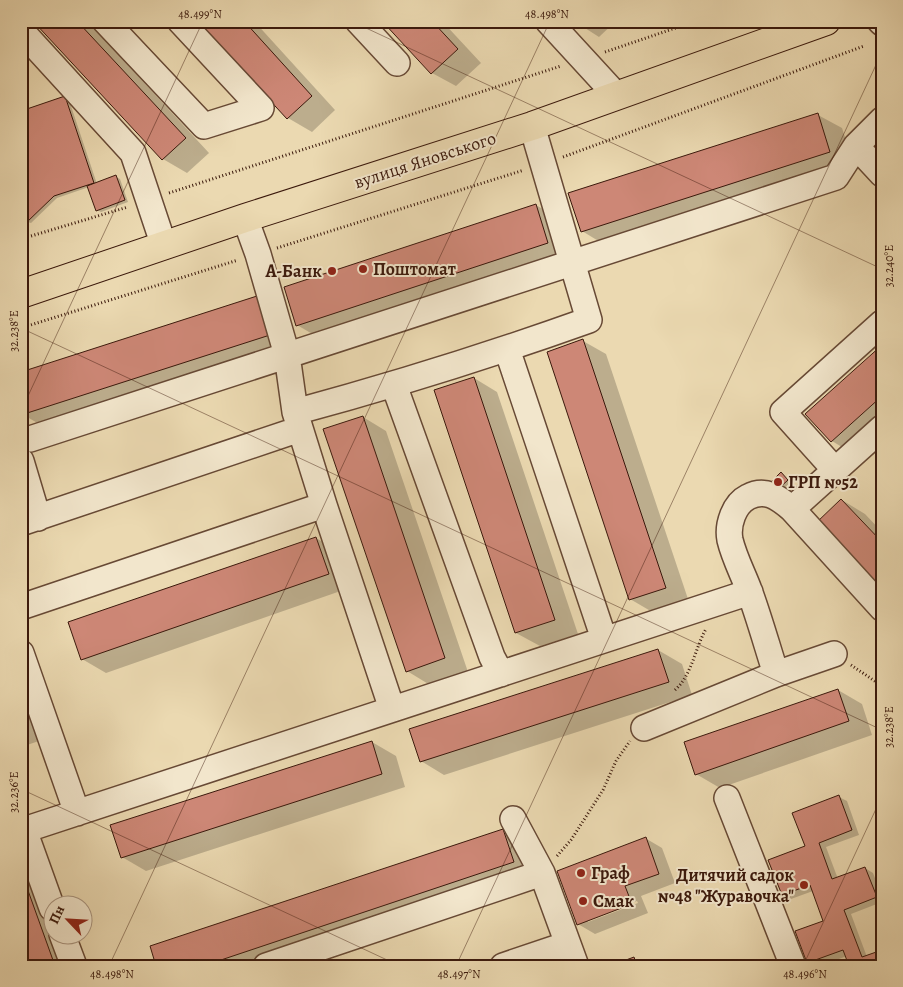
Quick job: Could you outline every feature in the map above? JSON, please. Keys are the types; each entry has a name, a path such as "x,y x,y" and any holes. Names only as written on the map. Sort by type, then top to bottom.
{"main road":[{"name":"вулиця Яновського","path":"21,294 245,218 532,126 826,21"}],"lane":[{"path":"105,21 204,126 261,108 180,21"},
{"path":"358,21 397,63"},
{"path":"548,21 616,95"},
{"path":"26,36 133,153 164,246"},
{"path":"532,126 542,164 572,263 589,320 507,349 394,385 29,520 26,450 286,355 572,263 836,177 856,146 882,120"},
{"path":"856,146 882,174"},
{"path":"245,218 258,254 286,355 297,420 392,709"},
{"path":"835,470 783,412 882,323"},
{"path":"507,349 604,639"},
{"path":"394,385 492,657 501,674"},
{"path":"792,509 882,428"},
{"path":"776,674 750,592 730,539 730,524 735,510 745,498 756,493 768,493 781,500 792,509 882,608"},
{"path":"21,607 324,505"},
{"path":"47,894 22,831 750,592"},
{"path":"21,653 77,813"},
{"path":"644,728 776,674 834,654"},
{"path":"727,798 793,966"},
{"path":"503,966 572,955 542,873 513,819"},
{"path":"266,966 542,873"},
{"path":"66,944 74,966"}],"path":[{"path":"21,239 149,200 696,21"},
{"path":"21,328 542,164 864,46"},
{"path":"834,654 882,686"}],"building":[{"path":"33,21 77,21 186,138 162,160"},
{"path":"197,21 244,21 312,96 287,119"},
{"path":"382,21 432,21 458,49 431,74"},
{"path":"65,96 94,183 54,196 26,223 21,222 21,111"},
{"path":"818,113 830,152 581,232 568,193"},
{"path":"116,175 125,200 96,211 87,186"},
{"path":"536,204 548,243 296,326 284,287"},
{"path":"257,296 270,335 21,415 21,372"},
{"path":"583,339 666,588 629,600 547,352"},
{"path":"882,345 882,396 831,442 805,414"},
{"path":"474,377 555,620 515,633 434,390"},
{"path":"363,416 445,658 406,672 323,429"},
{"name":"ГРП №52","path":"781,472 788,480 775,492 768,485"},
{"path":"841,499 882,542 882,594 816,523"},
{"path":"316,537 329,574 81,660 68,622"},
{"path":"658,649 669,682 420,762 409,729"},
{"path":"838,689 849,721 695,775 684,742"},
{"path":"372,741 382,774 121,858 110,825"},
{"path":"839,795 852,830 819,843 832,879 865,867 877,897 844,910 862,957 882,950 882,966 849,966 843,950 807,963 795,931 823,921 810,885 782,895 768,860 805,846 792,813"},
{"path":"503,829 514,862 203,966 156,966 150,946"},
{"path":"646,837 659,874 625,886 632,904 577,925 557,871"},
{"path":"21,871 42,930 42,944 47,944 54,963 45,966 21,966"},
{"path":"634,957 637,966 610,966"}],"place":[{"name":"Поштомат","path":"363,269"},
{"name":"А-Банк","path":"332,271"},
{"name":"ГРП №52","path":"778,482"},
{"name":"Граф","path":"581,873"},
{"name":"Дитячий садок №48 \"Журавочка\"","path":"804,885"},
{"name":"Смак","path":"583,901"}]}
